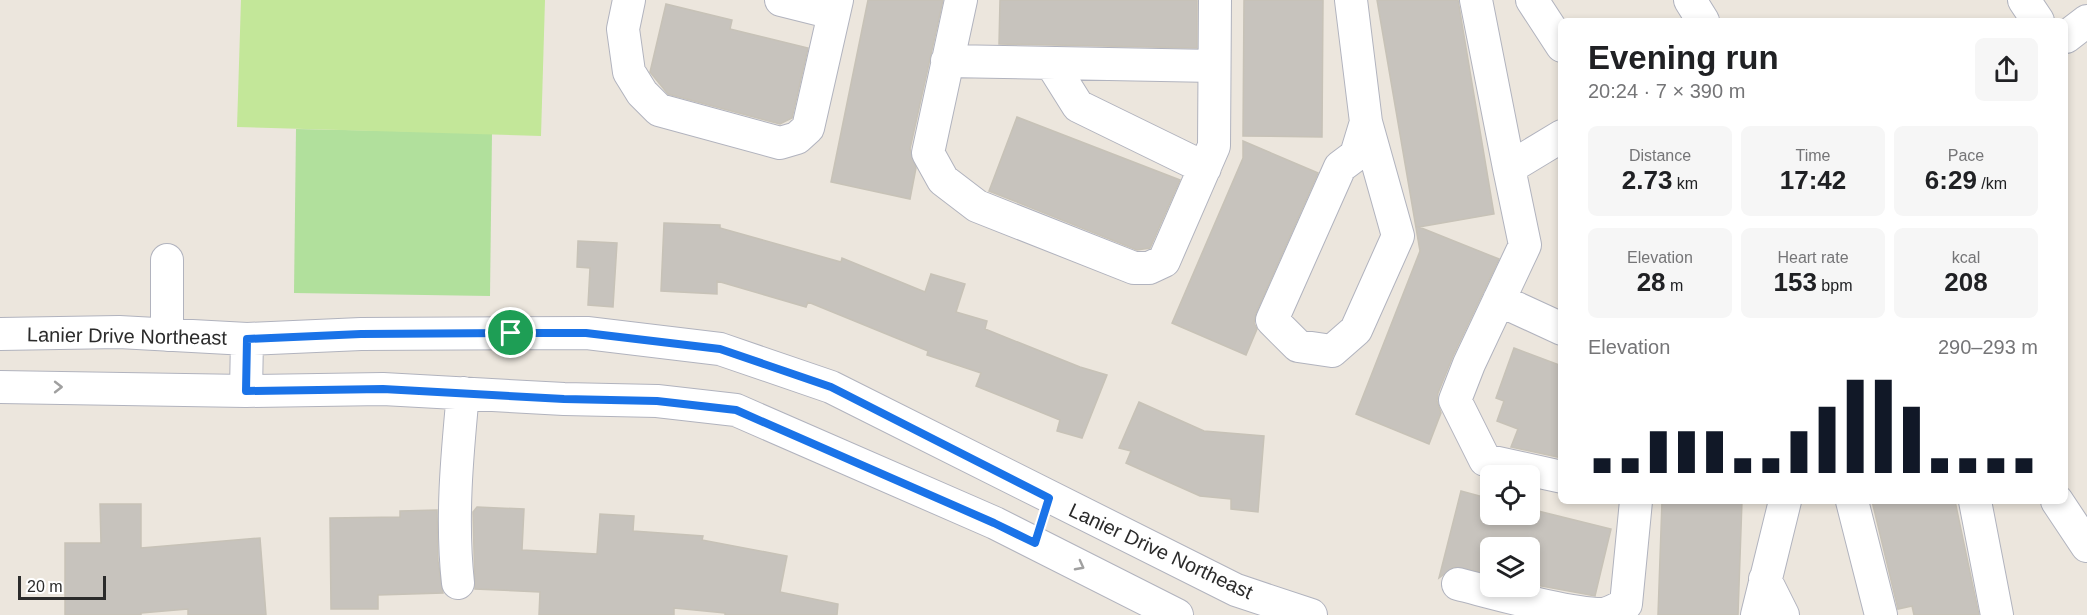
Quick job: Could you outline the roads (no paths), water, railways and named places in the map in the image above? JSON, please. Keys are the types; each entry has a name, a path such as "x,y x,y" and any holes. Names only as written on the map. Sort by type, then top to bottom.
{"street":[{"path":"629,0 623,29 630,72 642,93 659,110 780,143 797,138 808,128 835,7 781,0"},
{"path":"961,0 928,153 943,180 977,206 1134,268 1149,268 1164,261 1214,146 1215,0"},
{"path":"1351,0 1366,122 1398,236 1356,330 1332,351 1298,346 1272,320 1340,167 1356,155 1366,122"},
{"path":"1476,0 1526,245 1469,364 1455,400 1485,460 1558,476"},
{"path":"1532,0 1558,39"},
{"path":"1690,0 1701,18"},
{"path":"2024,0 2036,18"},
{"path":"2068,35 2087,21"},
{"path":"2068,56 2087,42"},
{"path":"947,61 1214,66"},
{"path":"1051,63 1078,106 1205,168"},
{"path":"1509,168 1558,138"},
{"path":"167,260 167,335"},
{"path":"1499,300 1558,327"},
{"name":"Lanier Drive Northeast","path":"0,333 119,332 247,339 361,334 586,333 720,349 831,387 1236,590 1311,615"},
{"path":"246,391 247,339"},
{"path":"0,387 246,391 383,389 657,401 736,410 994,523 1178,615"},
{"path":"458,583 454,535 455,486 463,393"},
{"path":"2068,495 2087,546"},
{"path":"1035,543 1049,498"},
{"path":"1458,584 1579,614 1604,614 1615,611 1626,604 1636,504"},
{"path":"1757,615 1784,504"},
{"path":"1853,504 1881,615"},
{"path":"1976,504 1997,615"},
{"path":"1766,579 1783,615"}]}
